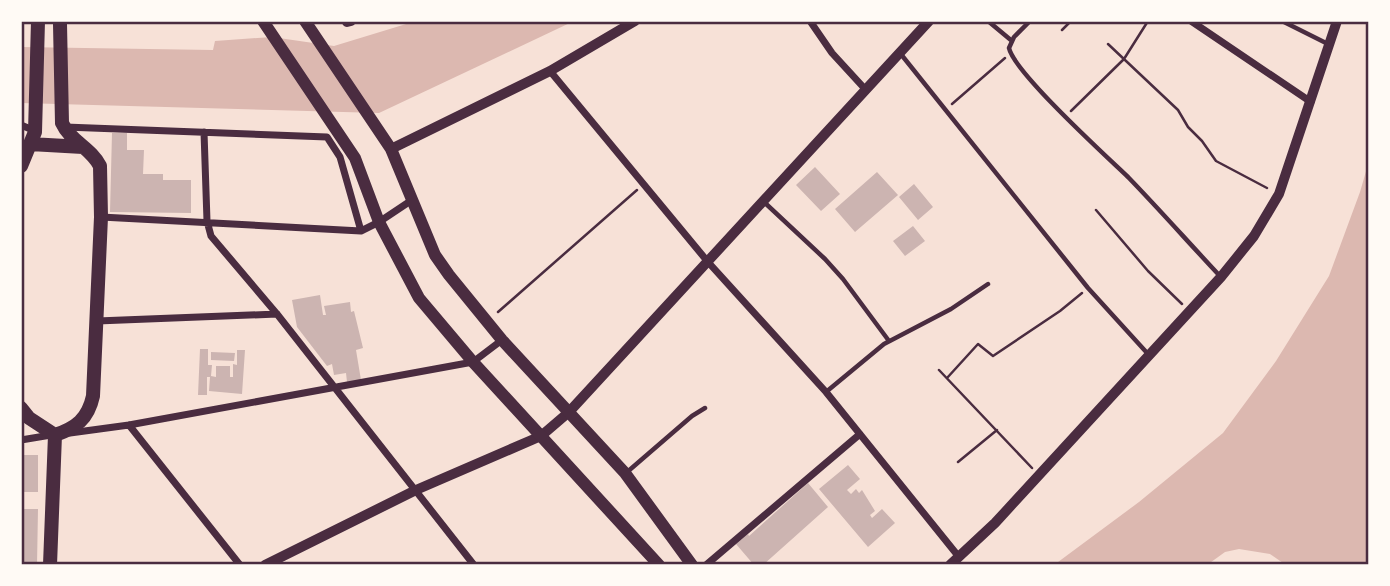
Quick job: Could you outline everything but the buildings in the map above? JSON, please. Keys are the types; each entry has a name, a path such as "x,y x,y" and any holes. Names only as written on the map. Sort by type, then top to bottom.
{"main road":[{"path":"37,21 46,26 62,22 63,125 97,159 100,166 101,217 91,407 80,423 55,435"},
{"path":"21,166 33,138 39,38 37,21"},
{"path":"305,21 391,149 435,255 502,340 625,473 692,565"},
{"path":"264,22 355,158 379,222 419,299 473,362 659,565"},
{"path":"33,138 83,147"},
{"path":"21,408 29,418 55,435"},
{"path":"50,565 55,435"}],"street":[{"path":"391,149 550,71 635,21"},
{"path":"810,21 832,53 864,89"},
{"path":"265,565 416,490 541,436 569,412 929,21"},
{"path":"1191,21 1311,102"},
{"path":"950,565 995,523 1039,476 1221,277 1255,236 1279,194 1337,21"},
{"path":"550,71 708,262 826,392 959,557"},
{"path":"21,125 33,138"},
{"path":"63,125 327,137 340,157 361,231"},
{"path":"204,132 207,221 211,236 277,314 474,565"},
{"path":"101,217 361,231 412,200"},
{"path":"97,321 277,314"},
{"path":"21,440 129,425 473,362 502,340"},
{"path":"129,425 240,565"},
{"path":"706,565 860,434"}],"lane":[{"path":"988,21 1012,41"},
{"path":"1031,21 1012,41 1010,53 1066,116 1221,277"},
{"path":"1282,21 1329,45"},
{"path":"900,52 1088,288 1148,354"},
{"path":"763,202 825,259 889,341"},
{"path":"826,392 889,341 951,309 988,284"},
{"path":"625,473 705,408"}],"path":[{"path":"1062,30 1072,21"},
{"path":"1066,116 1124,59 1148,21"},
{"path":"1108,44 1178,110 1188,127 1222,166 1279,194"},
{"path":"945,110 1010,53"},
{"path":"487,321 643,184"},
{"path":"1096,210 1148,271 1189,311"},
{"path":"947,378 978,344 993,356 1060,311 1088,288"},
{"path":"939,370 1039,476"},
{"path":"958,462 997,430"}],"shaded area":[{"path":"416,21 574,21 379,113 21,103 21,47 213,50 215,41 272,37 334,46"},
{"path":"1369,161 1369,565 1286,565 1270,554 1239,549 1225,552 1207,565 1054,565 1139,502 1223,433 1276,361 1329,276"}]}
